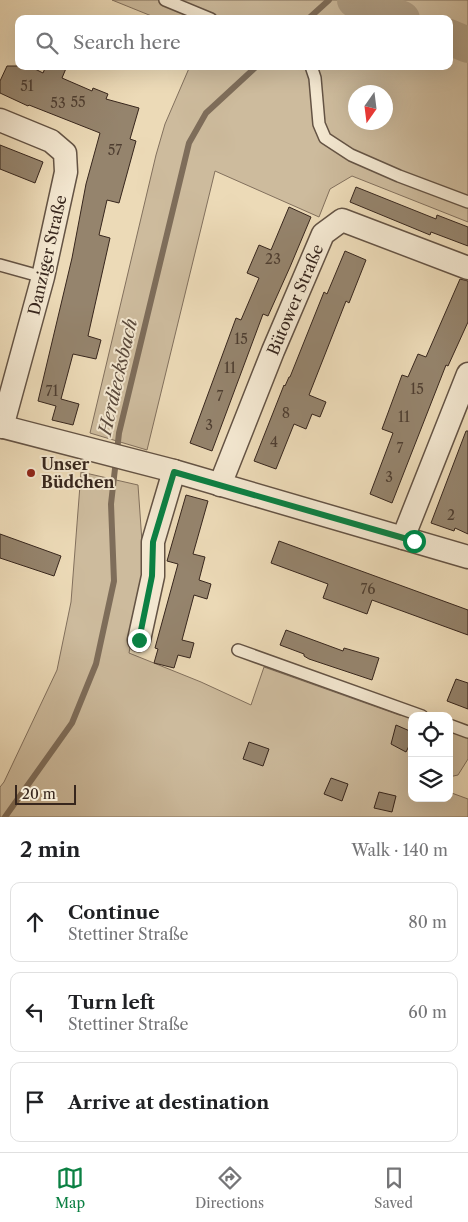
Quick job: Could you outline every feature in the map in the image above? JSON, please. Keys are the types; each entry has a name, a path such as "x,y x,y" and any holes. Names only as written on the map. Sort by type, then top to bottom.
{"street":[{"name":"Danziger Straße","path":"0,120 51,140 65,153 66,172 43,277 1,427"},
{"name":"Bütower Straße","path":"220,485 273,351 323,234 342,220 468,268"},
{"path":"403,538 468,374"},
{"path":"1,427 174,472 468,558"},
{"path":"139,640 152,576 153,542 174,472"}],"lane":[{"path":"165,0 201,15"},
{"path":"312,70 315,78 318,124 325,138 351,155 399,176 468,202"},
{"path":"0,266 43,277"},
{"path":"238,650 411,712"},
{"path":"453,726 468,732"}],"shaded area":[{"path":"112,0 468,0 468,222 352,176 330,189 319,217 215,171 147,450 90,433 165,124 188,70 453,70 453,15 149,15"},
{"path":"81,472 138,485 144,570 129,653 201,682 251,705 264,667 399,715 408,716 408,802 453,802 453,793 468,799 468,817 0,817 0,787 57,670 71,602"},
{"path":"453,731 468,736 468,759 458,775 453,776"}],"building":[{"path":"7,66 15,66 15,70 37,70 43,73 44,70 65,70 62,78 92,91 93,88 108,94 106,99 139,108 130,139 136,141 119,203 107,200 99,235 110,238 88,336 101,340 96,359 73,354 61,399 79,404 73,425 52,420 56,406 38,401 72,258 86,184 100,133 28,106 0,93 0,81"},
{"path":"0,145 43,162 35,183 0,169"},
{"path":"356,187 436,219 437,215 468,227 468,246 431,232 430,235 350,202"},
{"path":"289,207 311,217 268,316 263,314 212,451 190,443 236,318 241,320 259,278 247,273 259,245 271,250"},
{"path":"345,251 366,260 349,303 346,301 309,395 326,402 320,417 312,414 306,429 294,424 276,469 254,461 324,292 327,294"},
{"path":"460,279 468,281 468,322 448,366 446,365 392,503 370,494 393,433 382,429 402,375 408,377 418,354 426,357"},
{"path":"466,431 468,431 468,534 455,528 454,531 431,523"},
{"path":"186,495 208,501 193,554 205,557 199,580 211,584 207,599 194,595 182,640 194,643 190,658 178,655 174,668 154,663 158,649 155,648 178,564 167,561"},
{"path":"0,534 61,556 54,576 0,558"},
{"path":"279,541 468,610 468,635 372,600 367,614 323,598 328,584 271,563"},
{"path":"286,630 343,651 344,648 379,658 372,680 309,659 304,654 280,645"},
{"path":"456,679 468,683 468,709 447,701"},
{"path":"396,725 408,730 408,748 406,752 391,744"},
{"path":"249,742 269,749 263,766 243,759"},
{"path":"331,778 348,784 342,801 324,794"},
{"path":"379,792 396,796 392,812 374,808"}],"waterway":[{"name":"Herdiecksbach","path":"312,15 329,0"},
{"path":"355,0 392,15"},
{"path":"453,39 468,45"},
{"name":"Herdiecksbach","path":"5,817 72,723 96,664 114,581 111,504 119,433 189,143 206,113 253,70"}],"place":[{"name":"Unser Büdchen","path":"31,473"}],"route":[{"path":"139,640 152,576 153,542 174,472 414,541"}]}
